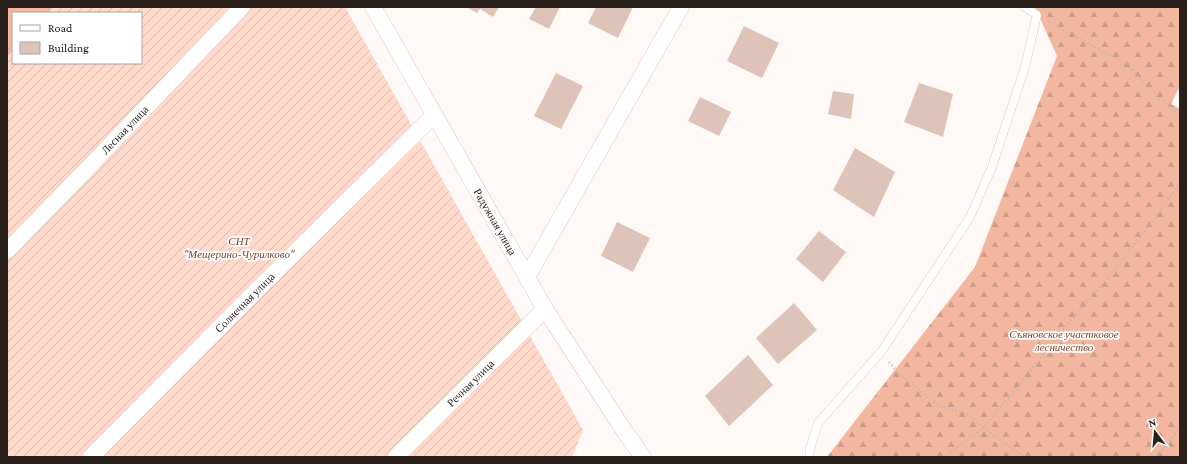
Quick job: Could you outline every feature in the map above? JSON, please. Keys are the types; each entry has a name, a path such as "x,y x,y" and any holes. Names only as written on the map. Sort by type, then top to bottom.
{"street":[{"name":"Лесная улица","path":"7,251 242,7"},
{"name":"Радужная улица","path":"372,7 545,309 625,432 643,457"},
{"path":"527,277 681,7"},
{"name":"Солнечная улица","path":"91,457 434,115"},
{"name":"Речная улица","path":"396,457 545,309"}],"lane":[{"path":"810,457 810,449 818,423 881,352 970,217 992,167 1025,67 1037,15 1025,7"}],"path":[{"path":"1037,15 1127,64 1159,98 1180,114"},
{"path":"946,457 983,428 1021,383 1068,322 1105,282 1155,218 1180,182"},
{"path":"881,352 899,374 939,406 968,414 983,428 1024,457"},
{"path":"1158,457 1180,427"}],"green space":[{"path":"7,7 53,7 49,12 12,12 12,52 7,57"},
{"name":"СНТ \"Мещерино-Чурилково\"","path":"53,7 345,7 583,430 572,457 7,457 7,57 12,52 12,64 142,64 142,12 49,12"},
{"name":"Съяновское участковое лесничество","path":"1035,7 1180,7 1180,86 1171,104 1180,109 1180,457 827,457 975,267 1057,56"}],"building":[{"path":"466,7 499,7 493,17 480,9 477,13"},
{"path":"536,7 560,7 549,29 529,19"},
{"path":"596,7 633,7 618,38 588,23"},
{"path":"744,26 779,43 762,78 727,61"},
{"path":"556,73 583,86 561,129 534,116"},
{"path":"919,83 953,94 943,137 904,122"},
{"path":"833,91 854,94 851,119 828,114"},
{"path":"700,97 731,112 719,136 688,121"},
{"path":"855,148 895,172 874,217 833,190"},
{"path":"617,222 650,238 633,272 601,256"},
{"path":"819,231 846,252 823,282 796,259"},
{"path":"794,303 817,330 778,364 756,338"},
{"path":"748,355 773,385 729,426 705,396"}]}
